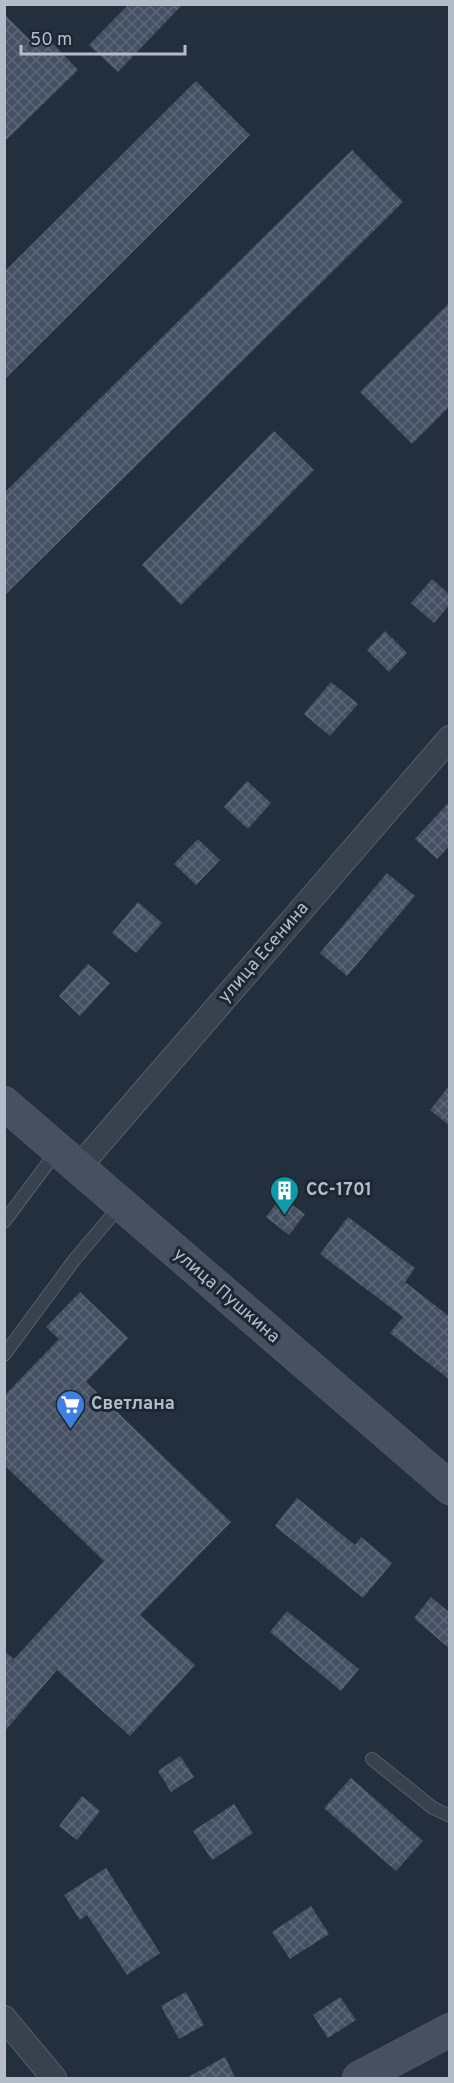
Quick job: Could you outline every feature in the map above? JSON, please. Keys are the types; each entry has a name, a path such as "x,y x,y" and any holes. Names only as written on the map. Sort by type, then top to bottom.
{"main road":[{"name":"улица Пушкина","path":"4,1103 450,1488"},
{"path":"359,2079 450,2030"}],"street":[{"name":"улица Есенина","path":"68,1159 450,738"},
{"path":"4,2018 54,2079"}],"lane":[{"path":"4,1222 68,1159"},
{"path":"4,1355 75,1258 121,1205"},
{"path":"372,1759 433,1808 450,1816"}],"building":[{"path":"129,4 183,4 118,72 89,45"},
{"path":"4,14 29,39 39,29 78,70 4,142"},
{"path":"196,81 250,135 4,380 4,272"},
{"path":"352,150 403,202 4,596 4,493"},
{"path":"450,302 450,406 412,444 360,392"},
{"path":"274,431 314,470 181,605 142,565"},
{"path":"432,579 450,595 450,604 434,623 411,603"},
{"path":"385,631 407,653 389,672 367,650"},
{"path":"331,682 358,704 330,736 304,714"},
{"path":"247,781 271,803 248,829 224,807"},
{"path":"450,801 450,845 437,859 415,839"},
{"path":"198,839 220,860 196,885 174,864"},
{"path":"387,873 415,896 347,976 320,953"},
{"path":"138,902 162,923 136,953 112,933"},
{"path":"88,964 110,983 80,1016 59,996"},
{"path":"450,1085 450,1126 430,1110"},
{"name":"СС-1701","path":"281,1197 305,1214 289,1235 266,1217"},
{"path":"348,1217 415,1268 405,1282 450,1317 450,1380 390,1333 403,1317 320,1254"},
{"name":"Светлана","path":"80,1292 128,1338 86,1382 231,1522 140,1615 195,1665 130,1736 57,1670 4,1732 4,1651 14,1659 104,1561 4,1465 4,1396 59,1339 46,1327"},
{"path":"297,1498 355,1545 361,1537 392,1563 363,1598 275,1526"},
{"path":"431,1597 450,1613 450,1649 414,1618"},
{"path":"287,1611 359,1669 341,1691 270,1632"},
{"path":"180,1756 194,1777 171,1792 158,1771"},
{"path":"351,1778 423,1841 396,1871 324,1808"},
{"path":"82,1796 100,1811 77,1840 59,1826"},
{"path":"234,1804 253,1833 212,1860 193,1831"},
{"path":"106,1868 160,1953 127,1975 87,1915 80,1920 64,1895"},
{"path":"311,1906 329,1934 290,1959 272,1932"},
{"path":"186,1992 204,2025 179,2039 161,2006"},
{"path":"340,1997 356,2020 328,2038 313,2015"},
{"path":"225,2057 236,2079 185,2079"}],"place":[{"name":"СС-1701","path":"285,1216"},
{"name":"Светлана","path":"70,1430"}]}
